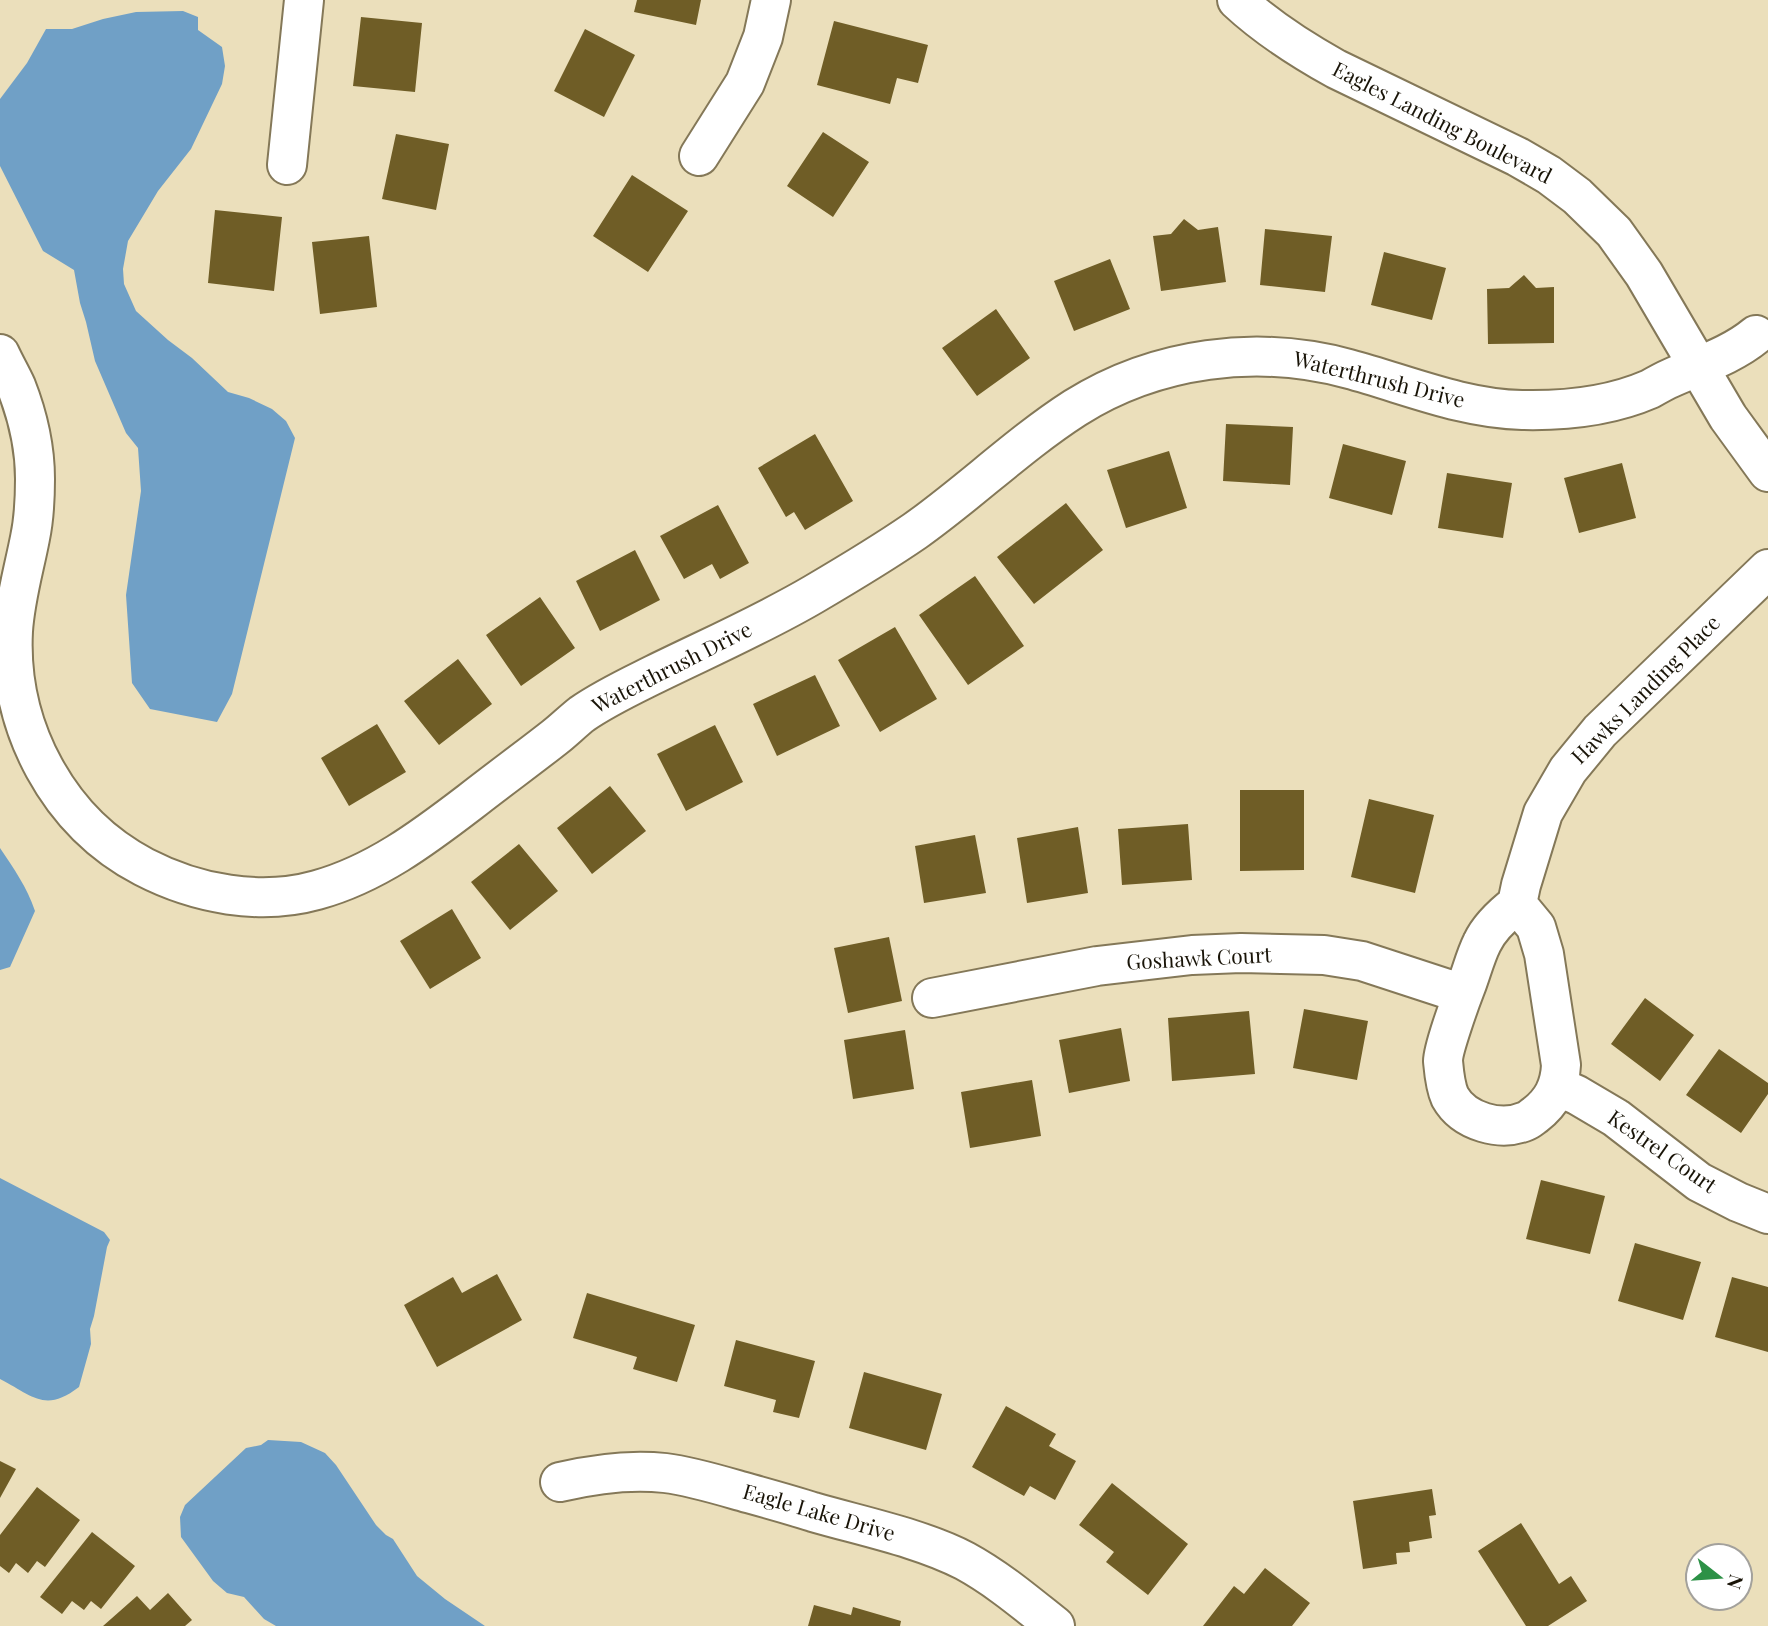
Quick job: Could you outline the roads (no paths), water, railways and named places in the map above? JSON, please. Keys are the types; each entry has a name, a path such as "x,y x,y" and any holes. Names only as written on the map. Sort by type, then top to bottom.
{"street":[{"path":"287,165 304,0"},
{"path":"699,156 745,83 763,37 771,0"},
{"name":"Eagles Landing Boulevard","path":"1237,0 1278,34 1307,53 1518,157 1577,196 1614,232 1644,274 1728,417 1768,472"},
{"name":"Waterthrush Drive","path":"0,354 18,393 14,430 35,474 32,532 13,627 13,662 21,712 40,760 66,803 90,828 139,864 176,881 211,892 277,896 310,892 345,881 418,842 584,713 809,597 852,571 917,530 1059,419 1085,402 1131,379 1208,359 1277,357 1329,364 1455,400 1490,407 1555,410 1606,402 1638,393 1741,348 1756,335"},
{"name":"Hawks Landing Place","path":"1517,904 1543,813 1568,770 1600,732 1768,569"},
{"path":"1517,904 1536,927 1544,954 1561,1065 1555,1094 1545,1107 1526,1121 1502,1126 1478,1121 1463,1112 1451,1097 1445,1079 1443,1059 1482,944 1492,927 1517,904"},
{"name":"Goshawk Court","path":"932,998 1097,966 1192,955 1241,953 1324,955 1362,961 1463,995"},
{"name":"Kestrel Court","path":"1557,1086 1616,1118 1699,1182 1768,1214"},
{"name":"Eagle Lake Drive","path":"560,1482 600,1474 666,1473 709,1482 838,1519 932,1547 964,1561 1003,1584 1055,1626"}],"water":[{"path":"183,11 198,17 198,30 222,47 225,66 222,84 191,149 158,191 128,241 123,269 124,284 136,311 168,340 192,358 228,392 272,409 286,421 295,438 232,694 217,722 150,709 132,683 126,595 141,491 138,448 126,433 95,361 74,270 43,251 0,166 0,99 27,63 46,29 72,29 136,12"},
{"path":"0,848 24,886 35,911 10,967 0,970"},
{"path":"0,1178 104,1232 110,1240 90,1329 91,1344 79,1387 57,1399 39,1399 0,1379"},
{"path":"268,1440 301,1442 325,1453 376,1525 393,1539 417,1576 485,1626 276,1626 264,1619 244,1597 227,1593 213,1581 181,1537 180,1517 185,1505 246,1448 261,1445"}]}
